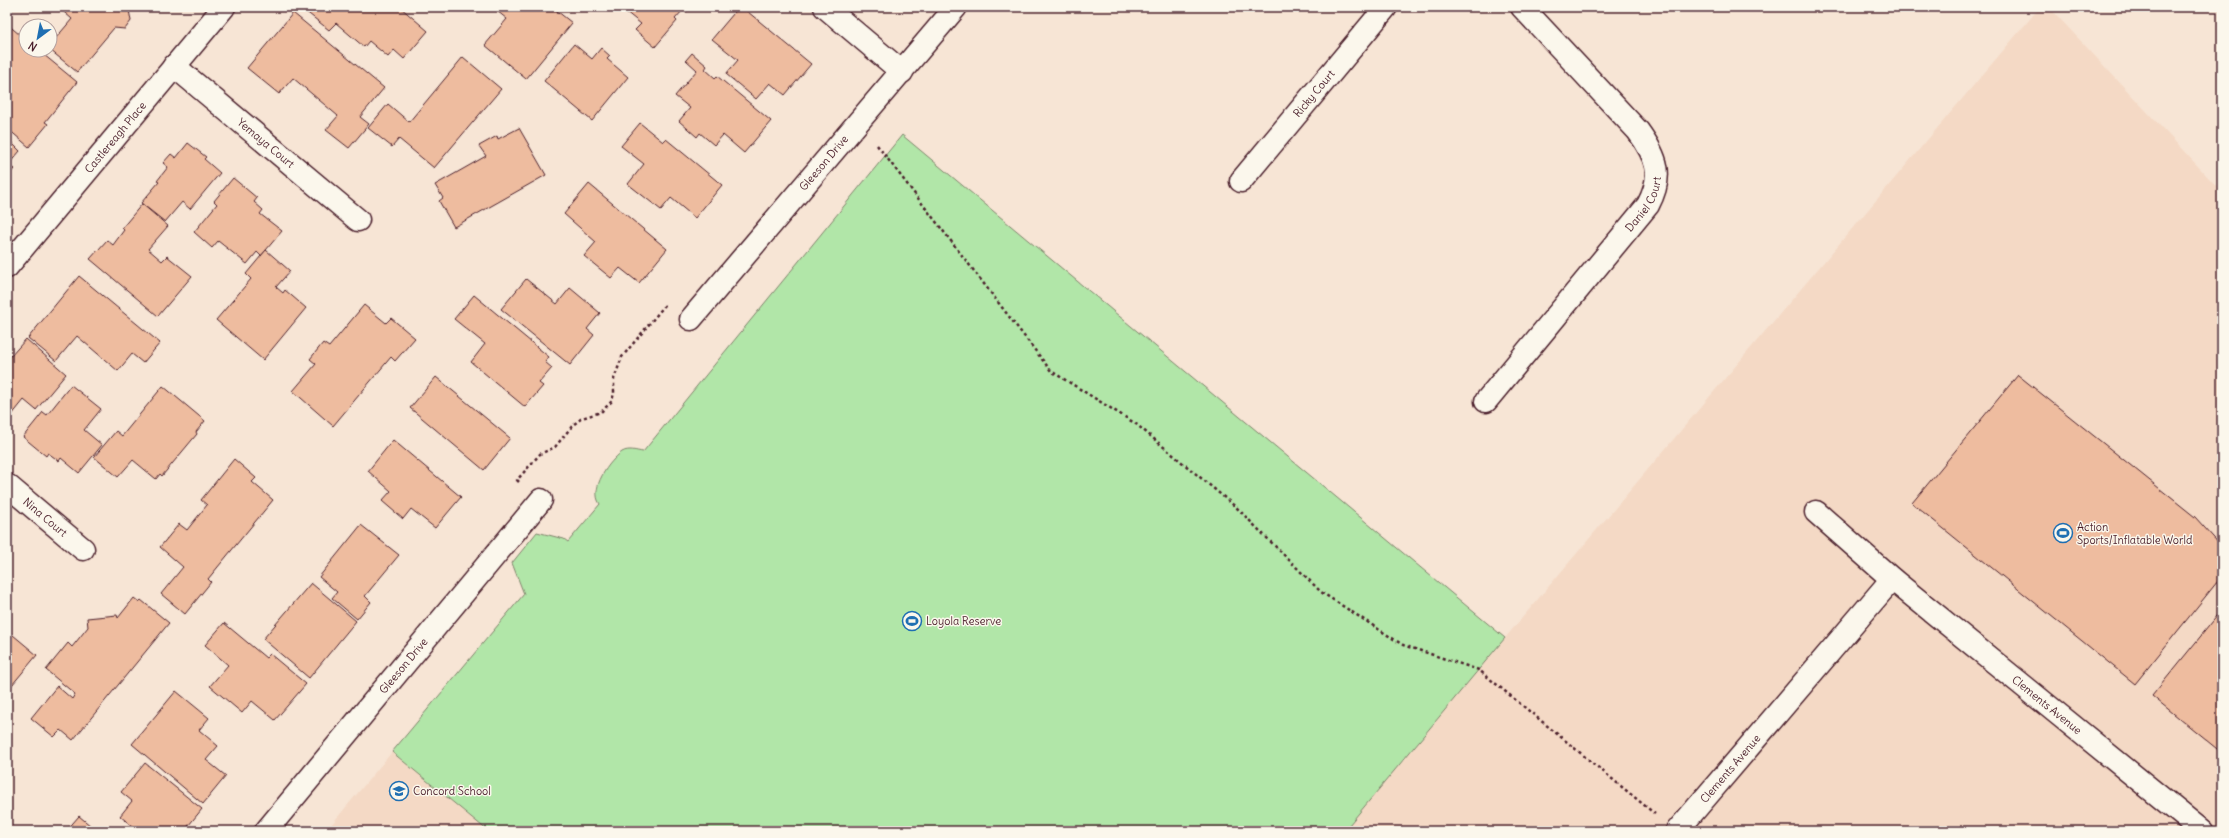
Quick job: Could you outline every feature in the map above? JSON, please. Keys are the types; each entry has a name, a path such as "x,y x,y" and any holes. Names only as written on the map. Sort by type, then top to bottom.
{"street":[{"name":"Castlereagh Place","path":"7,267 224,7"},
{"path":"825,7 902,72"},
{"name":"Gleeson Drive","path":"691,319 855,123 902,72 956,7"},
{"name":"Ricky Court","path":"1241,181 1386,7"},
{"name":"Daniel Court","path":"1486,401 1648,205 1658,181 1658,171 1650,148 1638,131 1522,7"},
{"name":"Yemaya Court","path":"174,66 358,220"},
{"name":"Nina Court","path":"7,485 83,549"},
{"name":"Gleeson Drive","path":"266,831 541,500"},
{"name":"Clements Avenue","path":"1816,512 1892,579 2202,831"},
{"name":"Clements Avenue","path":"1677,831 1892,579"}],"path":[{"path":"855,123 879,147 1051,371 1142,429 1237,508 1321,592 1403,645 1479,670 1657,816"},
{"path":"541,500 517,480 540,454 556,447 572,425 582,418 601,412 612,401 614,393 614,378 622,357 669,300"}],"shaded area":[{"path":"2040,7 2049,7 2222,192 2222,831 1344,831 1505,638"},
{"name":"Concord School","path":"392,752 488,831 326,831"}],"green space":[{"name":"Loyola Reserve","path":"902,135 1505,638 1344,831 488,831 392,752 524,594 512,563 537,532 564,539 568,542 600,504 597,498 597,491 606,468 622,452 632,450 643,452"}],"building":[{"path":"58,7 126,7 129,10 131,21 125,29 114,28 77,72 58,57 58,36 72,19"},
{"path":"307,7 400,7 428,31 404,59 394,50 388,57 369,41 364,47 336,23 329,30 304,10"},
{"path":"492,7 544,7 549,11 552,7 572,23 526,79 485,45 507,19"},
{"path":"620,7 690,7 686,12 683,10 675,19 677,21 655,47 635,30 641,24"},
{"path":"739,7 742,7 811,64 785,95 770,83 756,99 726,74 738,60 712,39"},
{"path":"293,13 384,88 360,117 369,124 349,148 326,130 338,116 293,78 279,94 247,68"},
{"path":"7,24 18,33 18,58 48,58 77,82 45,122 48,124 29,147 7,128 9,113 7,111"},
{"path":"574,44 592,59 601,48 610,56 607,59 628,77 592,121 544,81"},
{"path":"692,53 707,66 705,69 715,78 717,76 771,121 744,153 723,135 714,145 700,133 697,137 679,121 690,108 675,96 697,70 686,60"},
{"path":"463,57 501,89 434,168 399,139 392,147 368,128 388,104 409,122"},
{"path":"640,123 663,142 666,139 722,185 695,218 671,198 661,210 628,184 644,164 621,146"},
{"path":"519,128 546,175 454,227 439,201 443,198 435,185 486,156 479,146 497,136 498,139"},
{"path":"7,138 20,151 8,165 14,169 7,177"},
{"path":"188,143 206,157 204,159 220,173 190,209 182,202 165,222 141,203 159,182 157,181 168,167 163,163 171,154 176,158"},
{"path":"233,178 257,198 254,202 263,210 260,214 282,231 261,256 257,252 247,264 218,241 212,248 194,232 217,204 214,201"},
{"path":"589,184 667,249 639,283 620,268 611,278 584,256 596,242 564,214"},
{"path":"142,204 168,226 148,249 162,261 167,256 192,276 158,316 90,259 107,240 113,245 124,230 122,228"},
{"path":"266,250 290,271 276,287 283,293 285,290 306,308 263,360 216,320 251,279 246,274"},
{"path":"79,276 160,343 143,363 132,354 118,371 77,336 56,361 28,338"},
{"path":"526,279 557,304 570,288 600,313 587,329 594,335 570,365 501,309"},
{"path":"474,295 549,357 545,362 552,368 539,383 543,386 525,407 471,362 485,344 454,319"},
{"path":"364,305 386,323 391,318 415,338 395,361 391,357 333,426 293,391 316,364 310,359 323,343 329,347"},
{"path":"26,339 66,374 36,410 24,400 7,421 7,354 10,357"},
{"path":"2018,375 2195,517 2222,547 2222,576 2135,684 1912,503"},
{"path":"436,377 510,438 484,470 410,408"},
{"path":"71,385 101,409 84,430 102,445 79,473 61,458 59,461 48,453 46,456 23,437 43,412 47,415"},
{"path":"163,386 205,421 196,432 197,434 162,476 160,474 156,479 133,460 118,477 94,457 116,431 122,436"},
{"path":"393,440 461,497 435,528 411,509 403,519 382,501 391,491 368,471"},
{"path":"234,459 256,478 252,482 273,500 208,579 211,582 185,614 161,594 183,567 160,547 179,524 187,530 207,505 201,500"},
{"path":"361,525 399,555 365,596 371,602 357,619 332,598 337,592 319,577"},
{"path":"311,583 356,621 309,678 263,639"},
{"path":"134,598 139,602 141,600 169,623 73,740 61,730 54,737 31,718 57,686 72,699 75,694 46,670 68,643 72,647 88,627 87,618 117,615 118,618"},
{"path":"2222,610 2222,753 2152,696"},
{"path":"224,623 266,658 270,654 306,684 275,720 252,701 242,713 210,686 228,665 205,645"},
{"path":"7,630 37,655 7,691"},
{"path":"176,691 209,718 199,730 218,746 206,760 226,776 203,804 132,744"},
{"path":"145,763 202,809 184,831 160,831 155,826 151,831 138,831 120,816 132,801 121,792"},
{"path":"79,816 97,831 66,831"}],"place":[{"name":"Action Sports/Inflatable World","path":"2063,533"},
{"name":"Loyola Reserve","path":"912,621"},
{"name":"Concord School","path":"399,791"}]}
